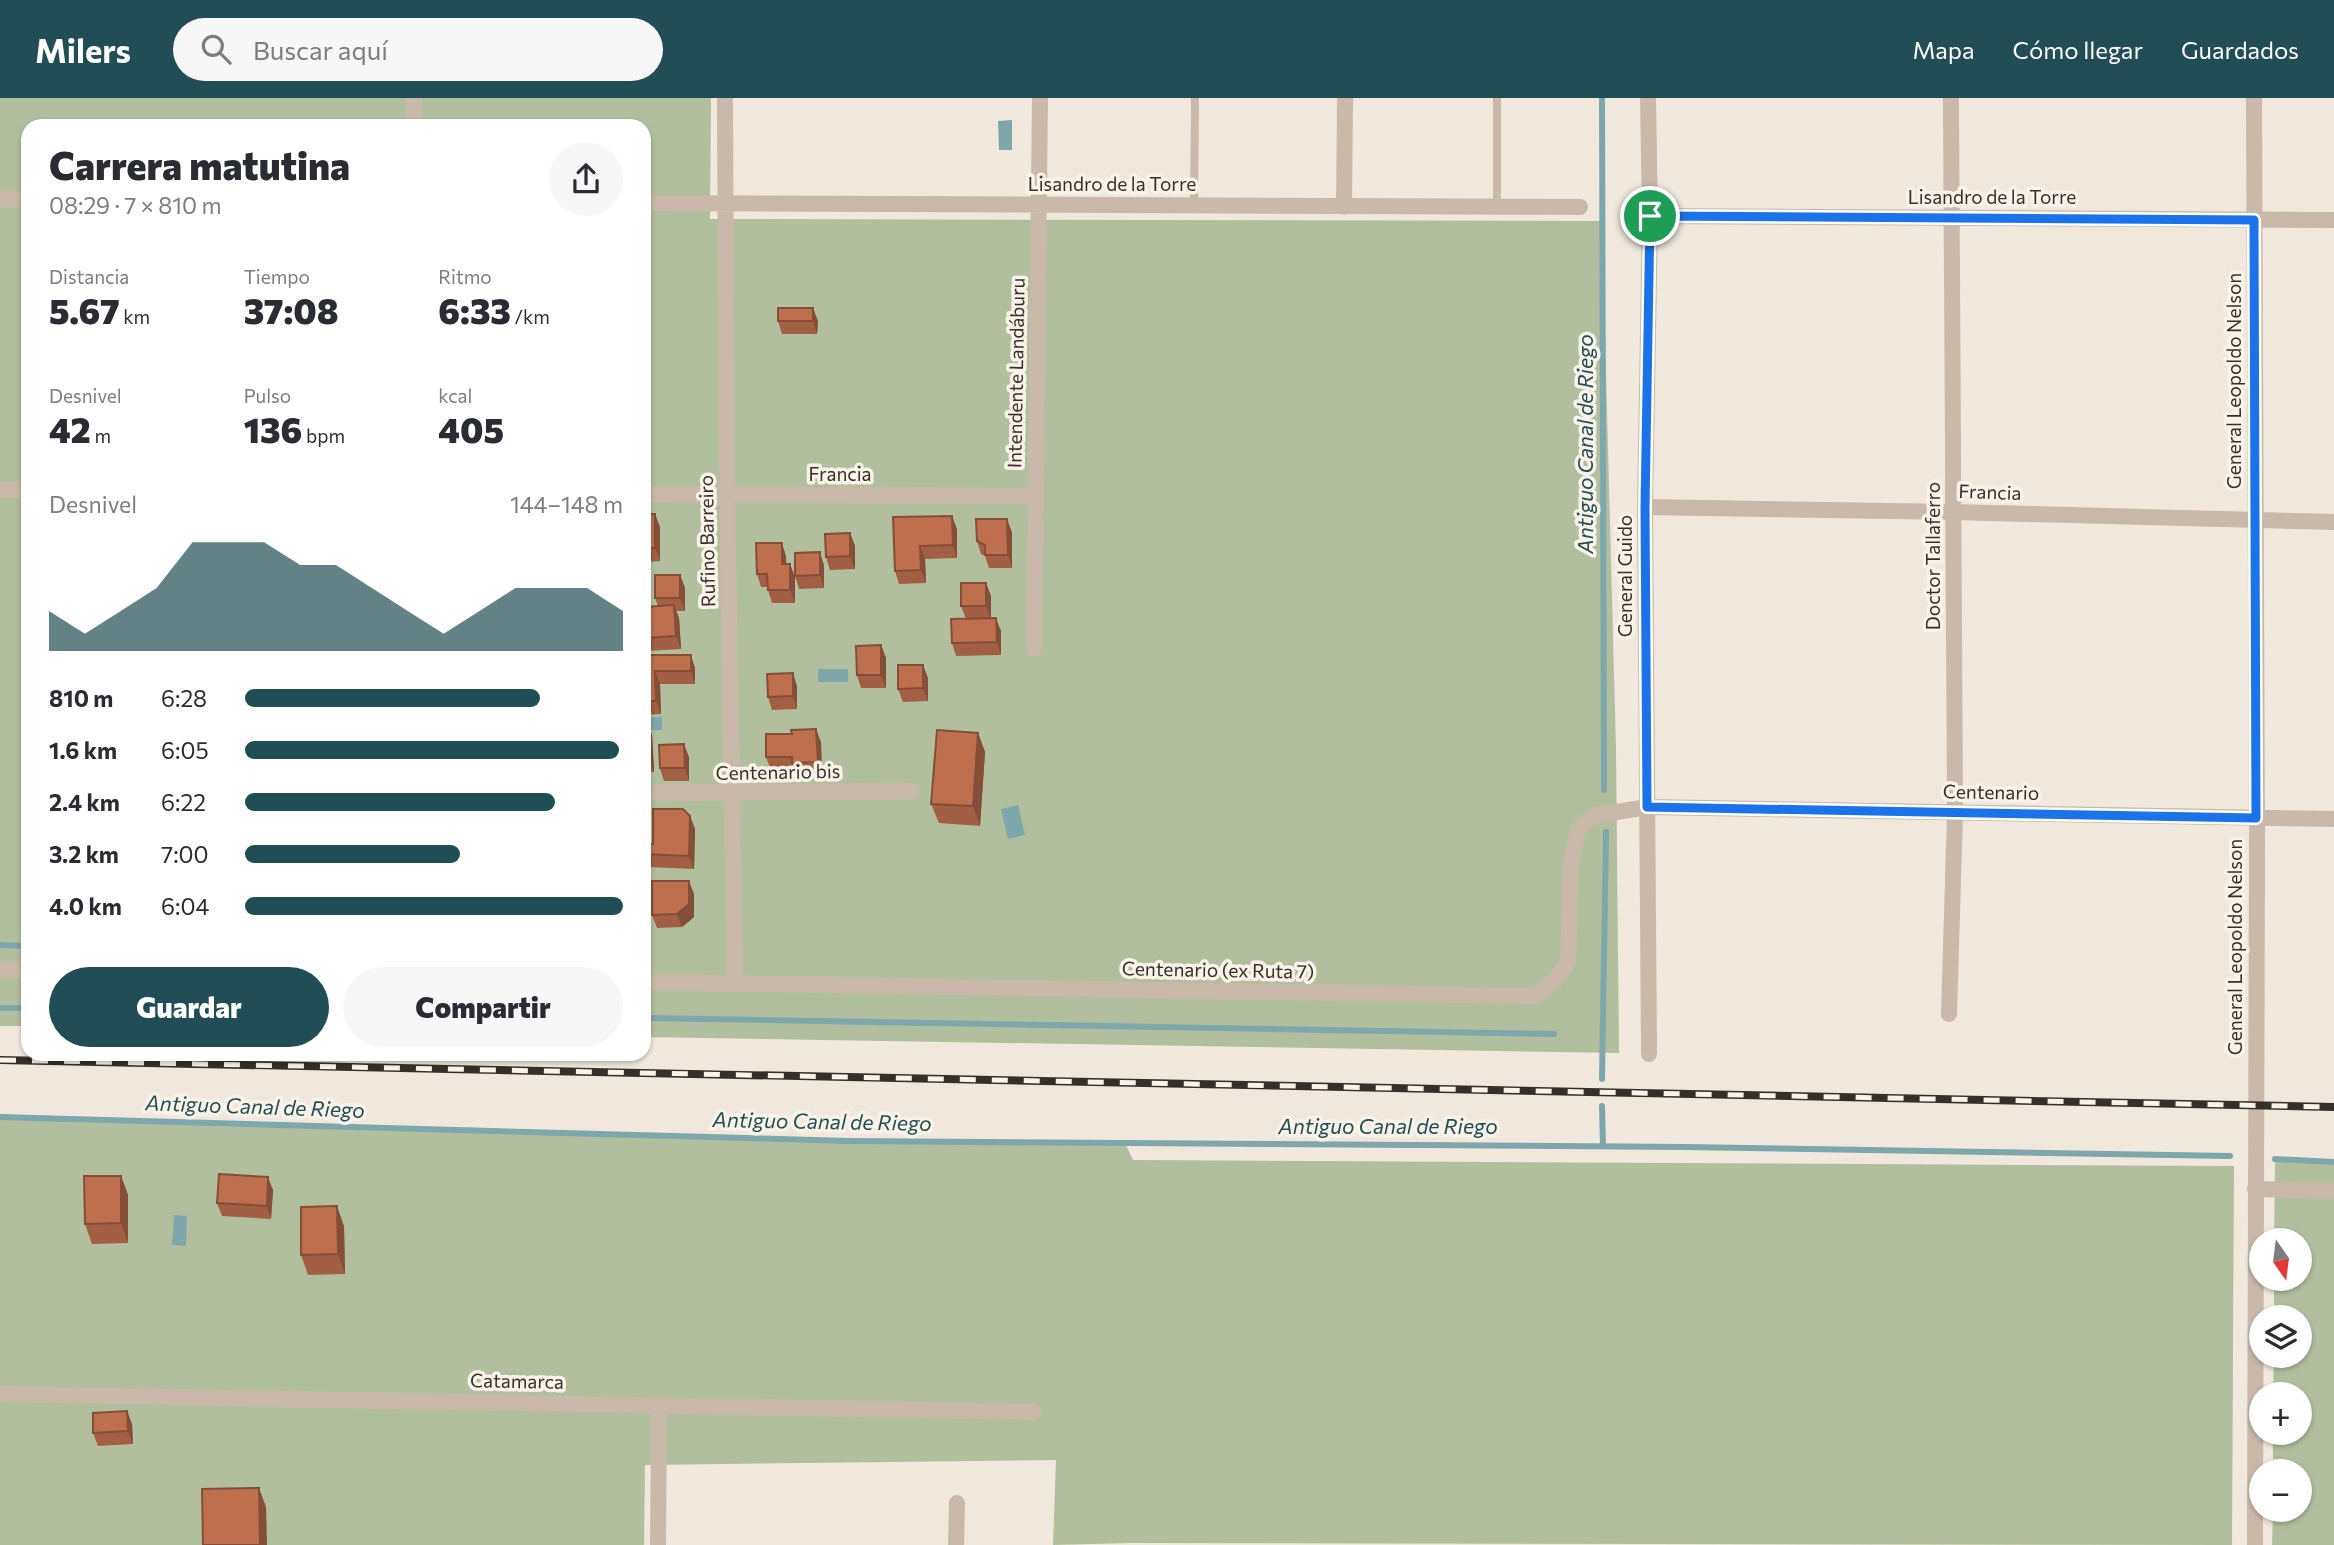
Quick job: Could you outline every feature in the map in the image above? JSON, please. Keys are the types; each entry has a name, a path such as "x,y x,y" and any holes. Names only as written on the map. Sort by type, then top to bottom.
{"street":[{"path":"414,98 414,119"},
{"name":"Rufino Barreiro","path":"725,98 734,983"},
{"name":"Intendente Landáburu","path":"1034,649 1040,98"},
{"path":"1344,206 1345,98"},
{"name":"General Guido","path":"1648,98 1650,216 1645,507 1648,1054"},
{"name":"Doctor Tallaferro","path":"1949,1014 1955,813 1951,98"},
{"name":"General Leopoldo Nelson","path":"2254,98 2255,1545"},
{"path":"0,199 21,199"},
{"name":"Lisandro de la Torre","path":"651,203 1580,207"},
{"name":"Lisandro de la Torre","path":"1650,216 2334,220"},
{"path":"0,490 21,490"},
{"name":"Francia","path":"651,494 1035,496"},
{"name":"Francia","path":"1645,507 2334,522"},
{"name":"Centenario bis","path":"651,793 912,791"},
{"name":"Centenario","path":"1647,807 2334,818"},
{"name":"Centenario (ex Ruta 7)","path":"651,982 1533,996 1544,991 1561,974 1568,961 1571,863 1578,830 1592,816 1647,807"},
{"path":"0,969 21,970"},
{"path":"2255,1189 2334,1191"},
{"name":"Catamarca","path":"0,1394 1034,1412"},
{"path":"659,1404 659,1545"},
{"path":"956,1545 957,1503"}],"lane":[{"path":"1194,205 1195,98"},
{"path":"1497,98 1497,207"}],"green space":[{"path":"0,98 711,98 710,219 1602,221 1616,749 1619,1053 651,1037 651,119 21,119 21,1026 0,1026"},
{"path":"0,1117 848,1141 1125,1143 1133,1160 2234,1166 2232,1545 1053,1545 1056,1460 645,1465 644,1545 0,1545"},
{"path":"2275,1159 2334,1162 2334,1545 2272,1545 2273,1522 2312,1522 2312,1459 2273,1459 2273,1445 2312,1445 2312,1382 2273,1382 2274,1368 2312,1368 2312,1305 2274,1305 2274,1292 2312,1292 2312,1228 2274,1228"}],"water":[{"path":"1012,120 1012,150 999,150 998,121"},
{"path":"818,669 848,669 848,682 818,682"},
{"path":"651,717 662,717 662,730 651,730"},
{"path":"1018,805 1025,835 1008,839 1001,809"},
{"path":"174,1215 187,1216 186,1246 172,1245"}],"building":[{"path":"778,308 813,308 813,321 778,321"},
{"path":"651,514 655,514 655,548 651,548"},
{"path":"952,516 953,545 920,546 921,570 895,571 893,517"},
{"path":"976,519 1007,519 1008,555 985,555 985,545 977,541"},
{"path":"850,533 850,556 826,557 825,534"},
{"path":"756,543 782,543 782,564 790,564 790,590 768,590 767,574 757,574"},
{"path":"820,552 820,575 795,576 795,553"},
{"path":"655,575 680,575 680,598 655,598"},
{"path":"961,583 986,583 986,606 961,606"},
{"path":"674,605 676,636 651,638 651,607"},
{"path":"996,618 997,642 952,643 951,619"},
{"path":"881,645 881,675 857,675 856,646"},
{"path":"651,655 691,655 691,671 655,671 656,701 651,701"},
{"path":"898,665 923,665 923,688 898,689"},
{"path":"793,673 793,696 768,697 767,674"},
{"path":"816,729 818,762 792,763 792,757 766,757 766,734 792,734 791,730"},
{"path":"937,730 978,733 973,806 931,804"},
{"path":"684,744 685,768 660,768 659,745"},
{"path":"653,809 683,809 690,816 689,856 651,854"},
{"path":"652,881 689,881 689,904 677,914 652,915"},
{"path":"219,1174 268,1177 267,1206 217,1203"},
{"path":"84,1176 121,1176 121,1223 85,1224"},
{"path":"337,1206 338,1254 301,1255 301,1207"},
{"path":"127,1411 128,1431 93,1433 93,1413"},
{"path":"259,1488 260,1545 203,1545 202,1489"}],"waterway":[{"name":"Antiguo Canal de Riego","path":"1602,98 1604,790"},
{"name":"Antiguo Canal de Riego","path":"1602,1079 1606,832"},
{"path":"0,945 21,946"},
{"path":"0,1008 21,1008"},
{"path":"651,1018 1554,1034"},
{"name":"Antiguo Canal de Riego","path":"1602,1106 1603,1146"},
{"name":"Antiguo Canal de Riego","path":"0,1117 848,1141 1684,1147 2230,1156"},
{"path":"2275,1159 2334,1162"}],"railway":[{"path":"0,1060 21,1060"},
{"path":"50,1061 2334,1107"}],"route":[{"path":"1650,216 2254,220 2256,818 1647,807 1645,507 1650,216"}]}
